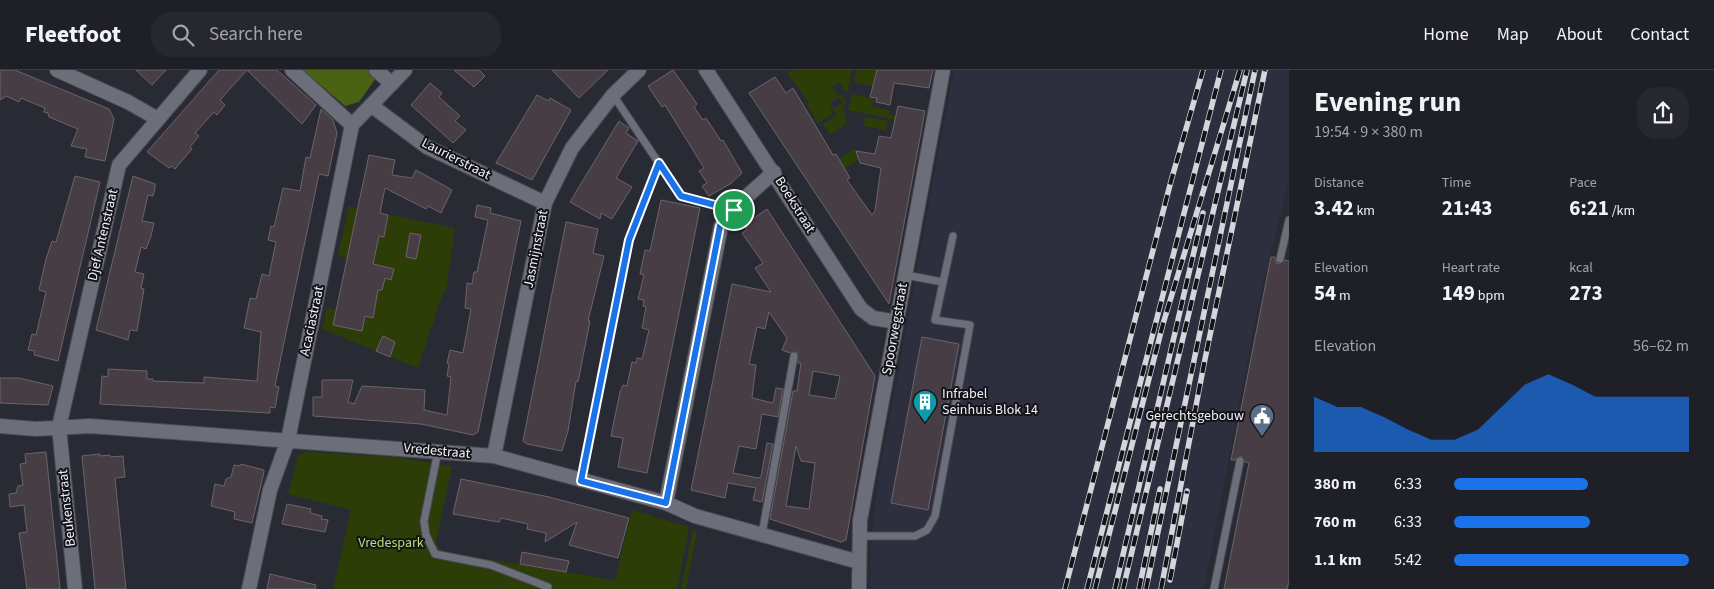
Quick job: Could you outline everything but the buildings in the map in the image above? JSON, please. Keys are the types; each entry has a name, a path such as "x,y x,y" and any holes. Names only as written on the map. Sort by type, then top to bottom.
{"street":[{"path":"56,70 128,102 156,118"},
{"name":"Djef Antenstraat","path":"58,427 119,165 156,118 200,70"},
{"path":"292,70 352,125 405,70"},
{"path":"376,70 392,84"},
{"name":"Jasmijnstraat","path":"494,456 545,204 572,148 613,95 639,70"},
{"name":"Boekstraat","path":"706,70 774,172 861,309 873,318 897,322"},
{"name":"Spoorwegstraat","path":"862,588 860,520 942,70"},
{"name":"Laurierstraat","path":"372,106 427,147 545,204"},
{"name":"Acaciastraat","path":"249,589 270,490 288,440 352,125"},
{"path":"666,503 720,226 774,172"},
{"name":"Vredestraat","path":"0,426 90,426 494,456 666,503 695,516 860,562"},
{"name":"Beukenstraat","path":"58,427 75,589"}],"lane":[{"path":"613,95 681,196 734,210"},
{"path":"581,481 629,240 659,163"},
{"path":"1280,259 1289,223"},
{"path":"860,536 915,536 928,530 935,516 970,326 935,320 953,236"},
{"path":"904,275 943,282"},
{"path":"762,534 794,356"},
{"path":"438,451 424,520 426,535 435,554 491,565 548,587"},
{"path":"1214,589 1240,461"}],"shaded area":[{"path":"954,70 1289,70 1289,179 1257,310 1204,589 870,589 871,545 878,481"}],"green space":[{"path":"303,70 367,70 376,78 359,102 345,106"},
{"path":"792,70 852,70 848,90 845,92 839,82 832,87 838,96 841,94 846,101 843,110 847,123 830,135 823,124 837,115 833,109 843,103 838,97 830,103 833,107 830,109 833,114 818,123 807,104 809,102 787,73"},
{"path":"856,70 877,70 881,88 854,82"},
{"path":"852,94 875,99 870,106 889,110 889,114 897,116 896,120 848,110"},
{"path":"865,117 888,121 886,130 864,126"},
{"path":"855,148 858,160 845,168 838,160"},
{"path":"349,206 357,208 354,224 385,230 388,215 391,215 455,228 446,291 443,293 418,368 322,329 327,308 336,310 334,325 362,330 365,316 373,318 378,291 375,289 382,290 384,281 378,277 391,280 393,269 373,264 376,249 348,259 338,255"},
{"name":"Vredespark","path":"305,452 394,457 452,466 436,543 439,549 448,553 615,580 632,510 689,527 677,589 333,589 351,510 288,494 298,455"},
{"path":"693,530 697,531 686,589 681,589"}],"railway":[{"path":"1065,589 1171,181 1203,70"},
{"path":"1087,589 1221,70"},
{"path":"1095,589 1163,324 1240,70"},
{"path":"1123,589 1247,70"},
{"path":"1146,589 1255,70"},
{"path":"1161,589 1204,364 1265,70"},
{"path":"1115,589 1203,213"},
{"path":"1139,589 1160,489"},
{"path":"1170,580 1187,491"}],"place":[{"name":"Infrabel Seinhuis Blok 14","path":"925,423"},
{"name":"Gerechtsgebouw","path":"1262,437"}],"route":[{"path":"659,163 681,196 734,210 720,226 666,503 581,481 629,240 659,163"}]}
